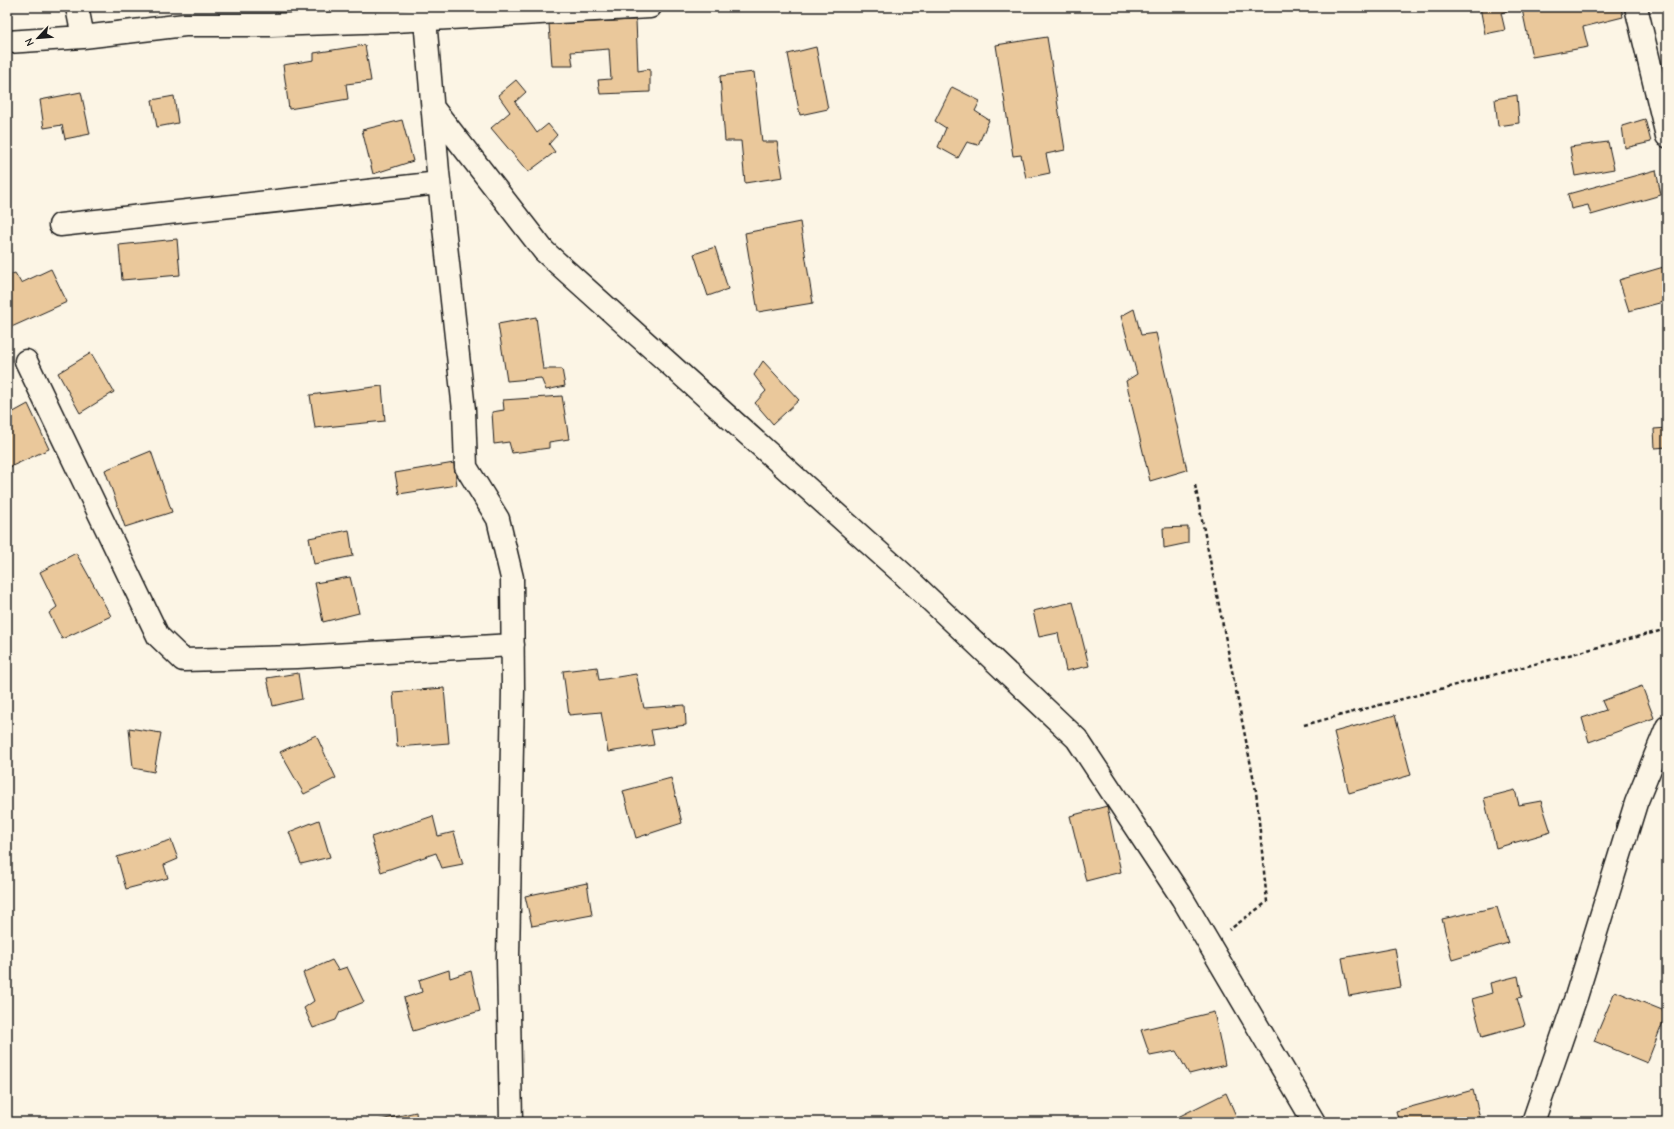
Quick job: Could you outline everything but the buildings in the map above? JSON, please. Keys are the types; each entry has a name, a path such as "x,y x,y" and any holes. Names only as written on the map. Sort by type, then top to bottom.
{"street":[{"path":"77,7 83,37"},
{"path":"7,42 83,37 185,25 270,25 425,19 650,7"},
{"path":"1636,7 1653,84 1667,136"},
{"path":"425,19 439,183 464,410 466,468 498,519 512,578 513,645 508,958 511,1122"},
{"path":"433,108 544,251 903,574 1077,739 1178,891 1314,1122"},
{"path":"60,225 439,183"},
{"path":"26,361 158,636 183,660 297,657 513,645"},
{"path":"1665,731 1667,758"},
{"path":"1533,1122 1576,997 1636,803 1665,731"}],"path":[{"path":"1195,485 1256,791 1267,902 1210,944"},
{"path":"1304,725 1667,629"}]}
